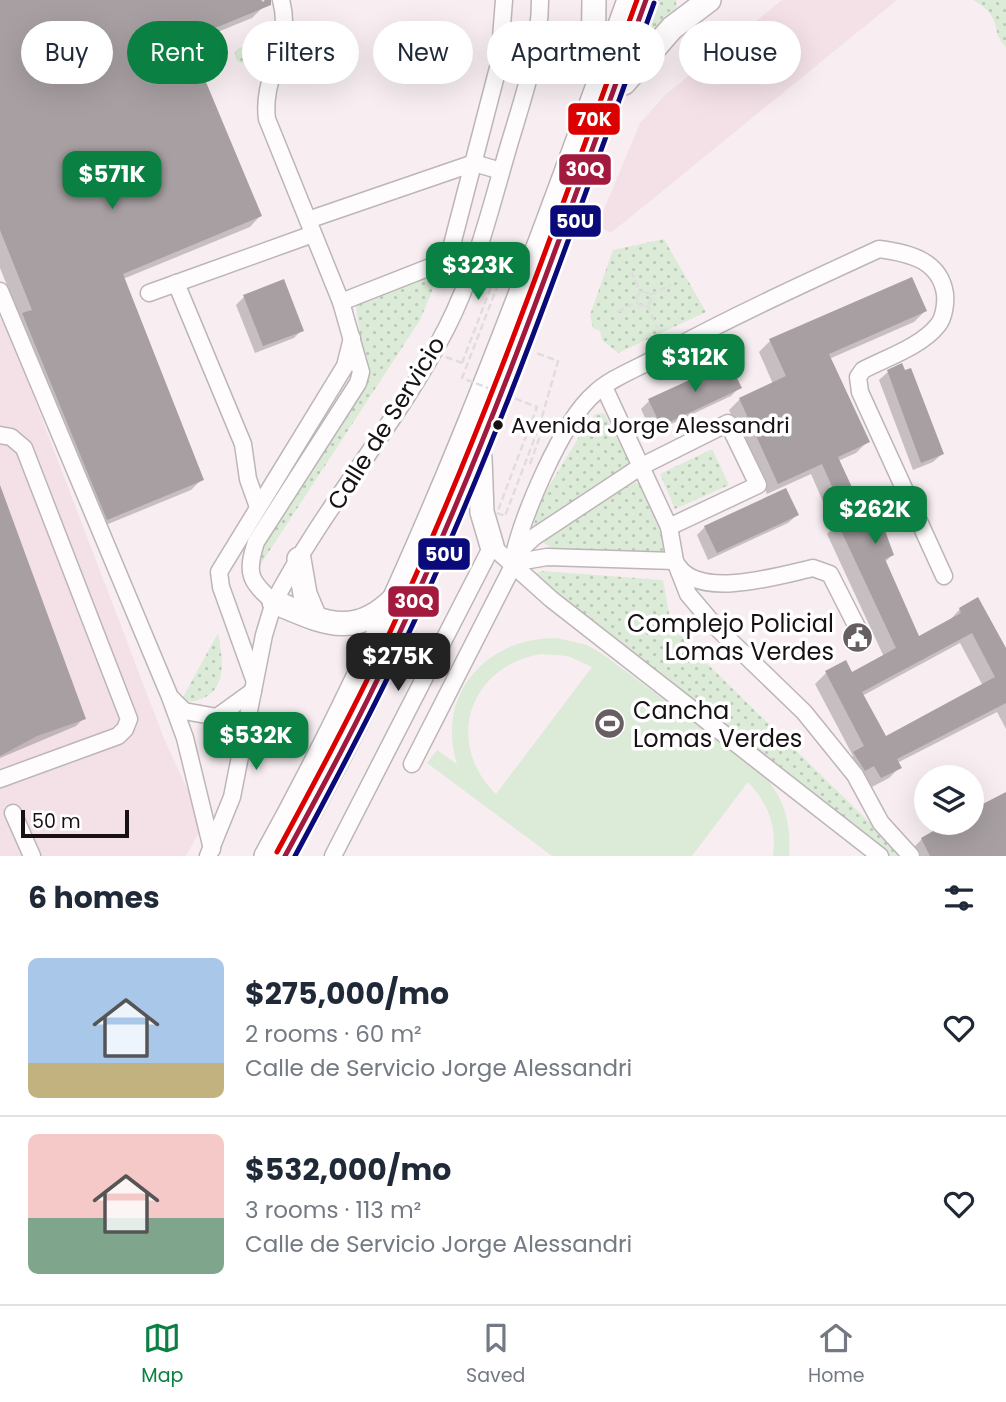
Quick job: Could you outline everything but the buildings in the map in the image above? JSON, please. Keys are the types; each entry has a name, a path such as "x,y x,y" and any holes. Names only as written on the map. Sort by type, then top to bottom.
{"highway":[{"path":"594,0 595,117"},
{"path":"285,856 385,666 480,448 595,117 629,0"},
{"path":"266,856 330,738 400,593 595,117 646,0"},
{"path":"595,117 658,41 709,0"},
{"path":"480,448 480,498 492,546"},
{"path":"438,548 467,534 479,536 492,546"},
{"path":"299,559 304,594 315,618"},
{"path":"274,602 334,625 353,624 375,614 400,593"}],"street":[{"path":"274,602 257,588 250,563 256,542 358,383 361,363 341,302 270,132 264,98 285,34 281,0"},
{"path":"341,302 448,260 499,64 504,0"},
{"name":"Calle de Servicio","path":"210,852 232,797 274,602 446,329 457,306 487,218 535,52 540,0"},
{"path":"483,131 511,138"},
{"path":"149,293 474,163 501,171"},
{"path":"460,211 487,218"},
{"path":"412,764 512,563 524,516 535,492 573,420 595,392 730,318 879,249 903,252 929,264 943,280 946,301 940,324 921,339 863,370 858,377 860,392 944,576"},
{"path":"176,284 243,444 248,479 258,507"},
{"path":"0,291 170,697 185,738 210,852"},
{"path":"170,697 184,711 217,716 254,686 221,587 219,572 345,366 352,336"},
{"path":"604,387 669,527 675,561 688,594 715,626 804,712 855,775 881,823 911,856"},
{"path":"512,563 534,537 640,467 728,423 758,485 669,527"},
{"path":"0,435 12,438 24,448 129,719 118,736 0,779"},
{"path":"333,856 492,546 551,599 880,856"},
{"path":"512,563 547,558 675,561"},
{"path":"675,561 681,571 693,579 714,583 748,582 813,568 823,570 830,574 860,633"},
{"path":"13,813 32,856"}],"path":[{"path":"462,363 499,267 504,269 462,379 537,407 497,513 505,516 540,424 558,361 536,353"},
{"path":"631,271 640,293 638,302"},
{"path":"640,293 650,295 671,285"},
{"path":"650,295 647,305 657,328"},
{"path":"617,312 638,302 647,305"}],"shaded area":[{"path":"782,0 897,0 801,78 801,21 756,21"},
{"path":"679,84 794,84 611,233 597,226 640,123"},
{"path":"3,317 165,741 197,810 200,830 186,856 0,856 0,318"}],"green space":[{"path":"655,0 676,0 677,16 665,28 665,21 648,21"},
{"path":"973,0 1006,0 1006,47 989,13"},
{"path":"240,47 242,63 235,58 235,52"},
{"path":"664,239 706,312 618,353 602,340 600,331 593,328 590,315 613,250"},
{"path":"440,272 420,320 255,573 253,536 363,361 356,305"},
{"path":"604,413 630,464 533,528 540,501 588,422 596,414"},
{"path":"712,449 729,485 675,509 660,474"},
{"path":"635,482 641,485 665,532 664,554 552,548 544,543 546,537"},
{"path":"543,571 663,580 670,618 686,643 904,856 890,856 531,575"},
{"path":"218,633 222,668 216,687 210,694 187,702 183,697"},
{"name":"Cancha Lomas Verdes","path":"557,638 587,645 758,769 774,788 784,809 789,831 789,856 773,856 774,835 770,816 761,798 748,782 692,856 552,856 427,763 437,750 457,764 452,738 453,715 472,674 509,647 532,640","holes":["542,654 568,656 592,667 496,794 480,774 471,752 468,730 472,709 482,689 497,673 517,661"]}],"transit line":[{"name":"70K","path":"277,852 371,671 454,487 518,326 637,0"},
{"name":"30Q","path":"285,856 379,675 462,490 557,246 646,0"},
{"name":"50U","path":"295,856 387,679 470,494 534,332 654,3"}],"place":[{"name":"Avenida Jorge Alessandri","path":"498,425"},
{"name":"Complejo Policial Lomas Verdes","path":"857,637"},
{"name":"Cancha Lomas Verdes","path":"610,724"}]}
